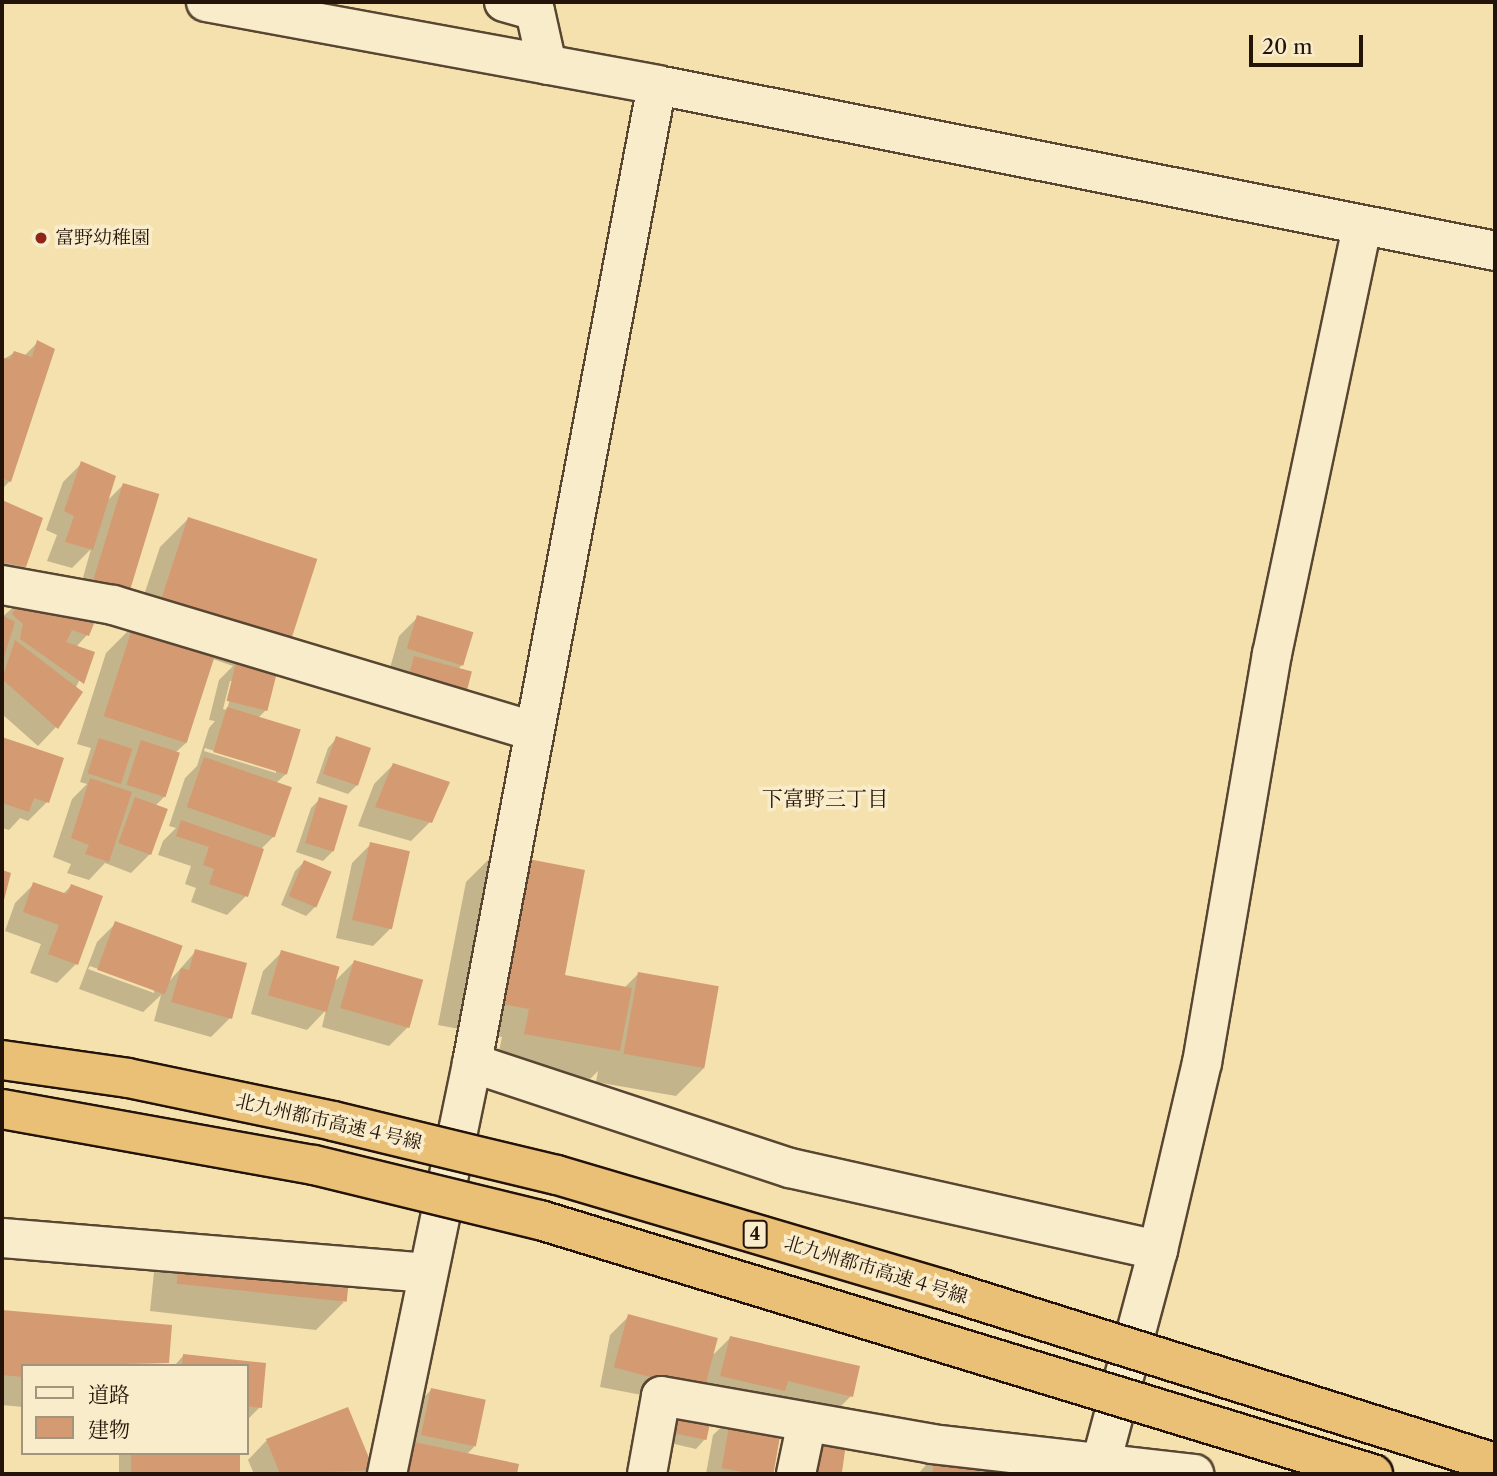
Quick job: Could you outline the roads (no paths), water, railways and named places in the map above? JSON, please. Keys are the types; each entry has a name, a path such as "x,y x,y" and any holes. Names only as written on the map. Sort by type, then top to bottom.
{"highway":[{"name":"北九州都市高速４号線","path":"2,1060 169,1087 557,1175 942,1290 1495,1463"},
{"path":"2,1109 314,1165 540,1220 1373,1474"}],"street":[{"path":"206,2 657,85 1362,227 1495,251"},
{"path":"504,2 535,11 547,65"},
{"path":"387,1474 472,1063 657,85"},
{"path":"1099,1469 1158,1250 1202,1063 1272,654 1362,227"},
{"path":"2,585 113,605 533,731"},
{"path":"472,1063 790,1168 1158,1250"},
{"path":"2,1238 428,1273"},
{"path":"647,1474 662,1396 807,1422 929,1459 1194,1474"},
{"path":"796,1474 807,1422"}],"place":[{"name":"富野幼稚園","path":"41,238"}],"district":[{"name":"下富野三丁目","path":"825,799"}]}
